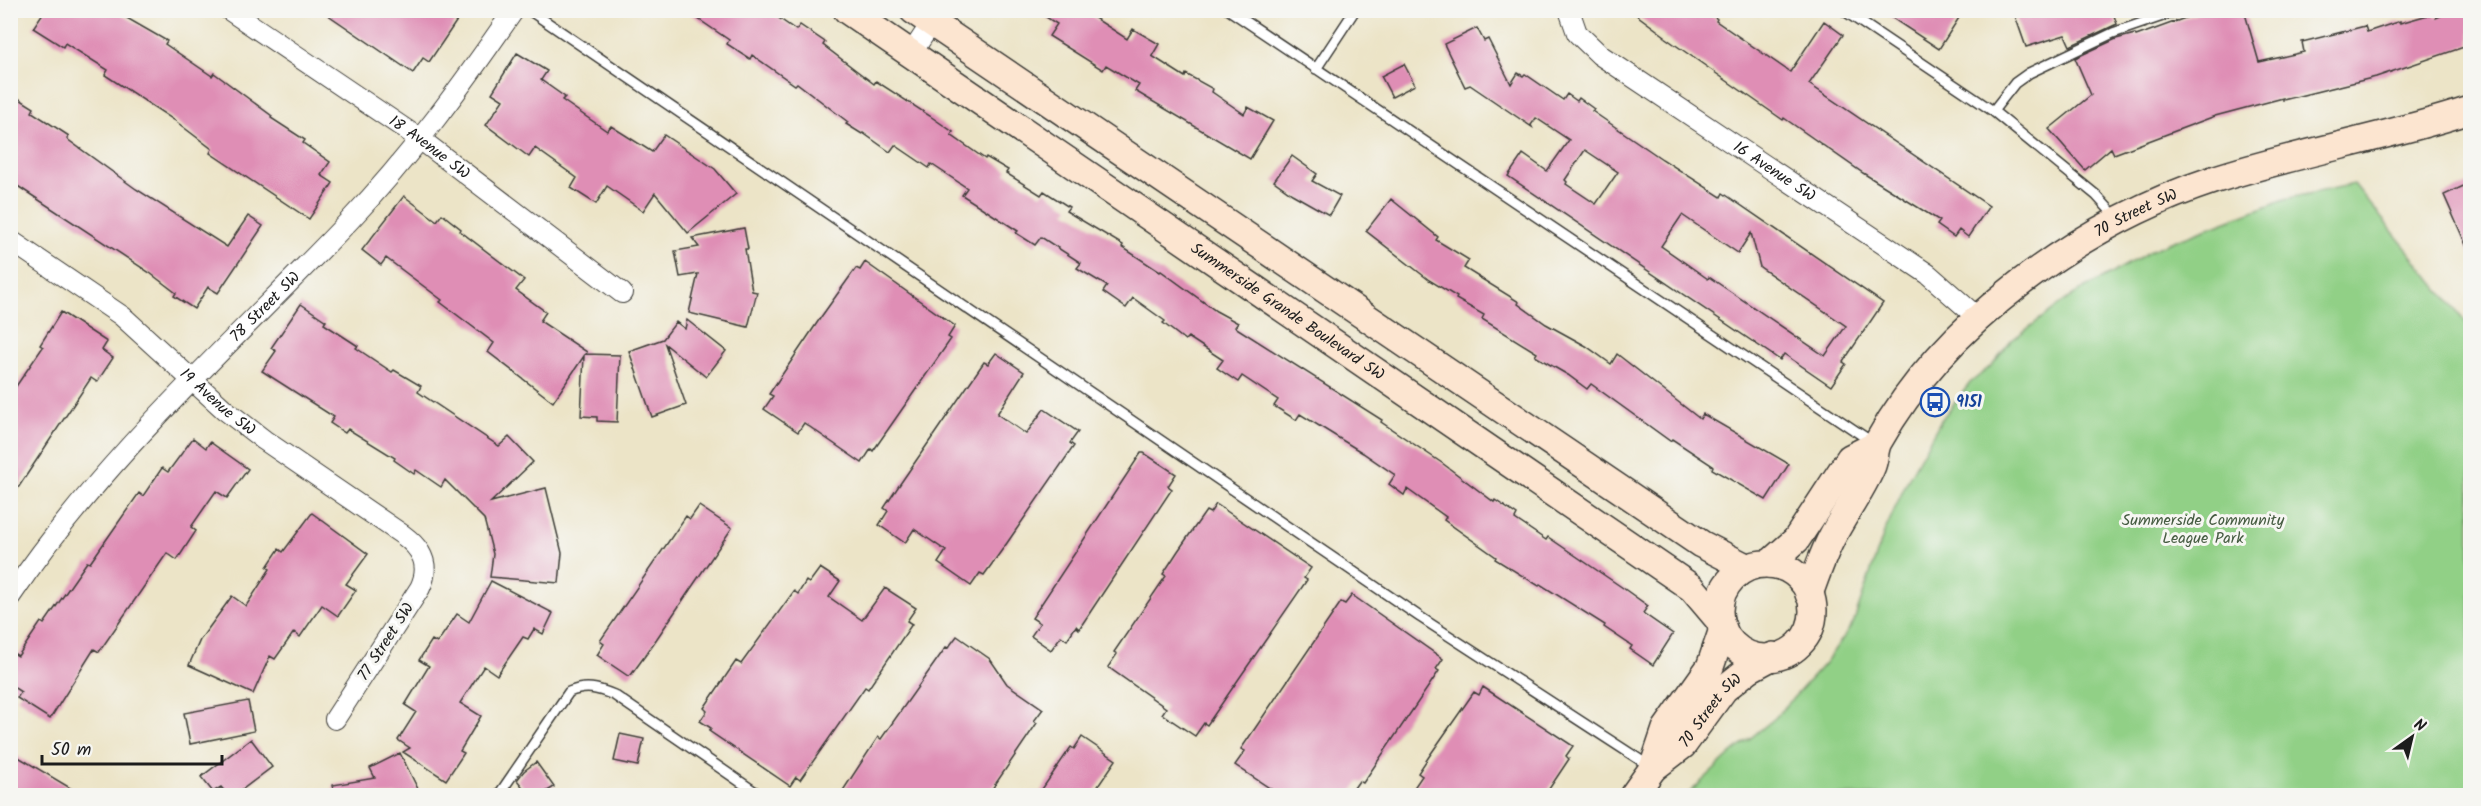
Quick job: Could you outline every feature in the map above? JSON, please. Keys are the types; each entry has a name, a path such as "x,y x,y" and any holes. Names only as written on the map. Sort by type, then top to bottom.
{"street":[{"name":"18 Avenue SW","path":"229,10 420,139 622,293"},
{"name":"78 Street SW","path":"10,597 92,488 192,379 350,220 420,139 514,10"},
{"name":"Summerside Grande Boulevard SW","path":"847,10 1692,588 1722,625"},
{"path":"912,54 928,15 1691,538 1712,551 1758,565 1790,570 1802,579 1814,604 1810,629 1795,648 1784,655 1760,658 1749,655 1730,641 1722,625 1719,608 1724,590 1735,574 1758,565"},
{"name":"16 Avenue SW","path":"1571,16 1584,42 1600,55 1928,274 1978,318"},
{"name":"70 Street SW","path":"1809,594 1832,538 1872,466 1876,445 1930,368 1978,318 2041,268 2119,221 2162,200 2212,181 2266,164 2421,126 2470,110"},
{"name":"19 Avenue SW","path":"10,240 122,316 225,410 264,440 414,543 425,562"},
{"name":"70 Street SW","path":"1758,565 1786,552 1850,458 1876,445"},
{"name":"77 Street SW","path":"335,719 416,596 424,579 425,562"},
{"name":"70 Street SW","path":"1653,768 1666,729 1710,667 1722,625"},
{"name":"70 Street SW","path":"1633,795 1653,768 1683,745 1724,689 1749,669 1773,656"}],"lane":[{"path":"529,10 1420,617 1653,768"},
{"path":"1229,10 1876,445"},
{"path":"1316,69 1355,10"},
{"path":"1843,10 1992,111 2096,195 2119,221"},
{"path":"1992,111 2015,83 2029,73 2113,33 2180,10"},
{"path":"498,795 559,705 569,692 581,687 596,688 614,695 761,795"}],"green space":[{"name":"Summerside Community League Park","path":"2354,184 2470,327 2470,795 1687,795 1731,754 1775,718 1825,663 1853,624 1884,533 1908,479 1941,420 1970,383 1991,366 2012,340 2073,295 2158,247 2285,199"}],"building":[{"path":"45,10 113,10 167,41 165,44 212,76 214,73 272,116 271,118 305,140 303,143 330,162 321,175 333,183 309,219 210,153 212,149 174,120 105,75 108,70 65,43 63,47 33,28"},
{"path":"321,10 464,10 429,62 423,58 413,73"},
{"path":"685,10 767,10 796,30 800,25 825,42 823,45 874,84 876,81 930,116 953,132 951,135 985,159 986,157 1008,170 1006,173 1041,195 1044,191 1069,207 1066,211 1123,245 1122,247 1161,271 1216,311 1238,323 1235,327 1382,420 1381,422 1494,502 1495,500 1517,515 1515,519 1546,540 1548,537 1648,606 1643,613 1673,634 1653,665 1630,649 1632,646 1604,627 1605,625 1495,559 1496,557 1444,520 1446,517 1407,489 1404,495 1389,484 1395,475 1363,453 1300,414 1296,420 1274,406 1278,400 1242,376 1238,382 1217,368 1223,360 1188,337 1185,340 1163,323 1165,321 1133,298 1126,308 1103,292 1107,286 1077,268 1081,263 1041,237 1035,245 1016,233 1018,231 962,195 967,188 931,164 929,168 895,145 890,152 846,124 848,122 797,83 795,85 752,55 750,59 727,44 729,40"},
{"path":"1035,10 1097,10 1093,17 1127,39 1133,29 1159,44 1152,56 1185,77 1186,74 1213,89 1212,92 1244,114 1248,107 1273,121 1250,159 1135,91 1139,85 1106,65 1103,70 1049,36 1057,24"},
{"path":"1630,10 1705,10 1717,19 1716,21 1790,72 1824,21 1843,35 1809,84 1989,206 1968,237 1959,230 1954,237 1937,225 1940,221 1863,173 1784,118 1783,120 1664,37"},
{"path":"1880,10 1964,10 1939,49"},
{"path":"2013,10 2112,10 2117,24 2070,46 2065,35 2026,47"},
{"path":"2207,10 2244,10 2259,62 2304,52 2302,42 2365,26 2367,32 2435,13 2436,18 2455,10 2470,10 2470,45 2376,77 2215,116 2114,154 2111,148 2085,170 2049,129 2091,95 2075,58 2116,39 2135,34 2136,36"},
{"path":"1477,28 1484,41 1488,39 1511,84 1518,73 1523,76 1525,74 1563,100 1567,94 1577,101 1579,98 1594,109 1592,111 1662,159 1721,197 1723,193 1883,303 1843,362 1846,364 1831,386 1784,354 1780,360 1508,176 1523,154 1547,171 1569,140 1536,118 1532,127 1470,85 1465,87 1444,44","holes":["1585,150 1618,172 1596,204 1566,184 1565,180","1682,215 1738,253 1751,233 1760,267 1846,326 1825,356 1661,246"]},
{"path":"517,53 547,71 541,80 565,97 562,100 607,131 611,126 652,152 664,135 715,169 736,194 688,233 655,193 643,211 607,186 596,204 571,188 577,178 535,148 529,157 486,125 503,100 492,93"},
{"path":"1404,64 1415,85 1392,97 1381,76"},
{"path":"10,93 34,108 32,112 69,136 67,139 136,189 227,247 248,216 263,226 218,293 208,287 194,309 174,296 176,293 150,273 10,181"},
{"path":"1292,156 1317,174 1312,181 1340,196 1329,215 1274,181"},
{"path":"2470,183 2470,254 2444,195"},
{"path":"404,196 437,221 442,214 461,229 460,231 524,280 516,290 546,312 540,321 587,352 586,354 620,355 617,422 597,421 597,417 581,416 584,356 553,402 488,352 494,343 440,302 442,300 386,258 381,265 362,250"},
{"path":"1391,199 1438,237 1436,240 1469,260 1464,268 1519,302 1518,304 1546,324 1586,346 1611,364 1617,354 1700,419 1703,414 1789,464 1766,500 1712,469 1713,466 1672,439 1670,441 1591,384 1587,389 1535,356 1537,353 1482,319 1484,315 1429,280 1366,231"},
{"path":"744,228 752,291 757,292 748,327 689,313 698,274 680,277 675,251 699,247 692,238"},
{"path":"865,262 955,326 948,337 951,339 873,451 871,449 862,463 804,423 798,432 764,409 773,396 769,394 821,317 856,268 860,270"},
{"path":"301,304 326,321 324,324 358,346 356,348 392,372 394,370 421,386 418,392 499,446 509,437 533,462 491,502 546,488 562,553 559,583 490,577 493,554 484,519 445,480 441,487 416,470 414,474 394,460 395,458 348,429 345,433 330,423 334,417 262,371 276,351 271,348"},
{"path":"61,312 107,342 102,350 113,358 97,382 91,378 10,500 10,395 43,347 40,345"},
{"path":"687,320 726,351 706,377 665,344 686,405 652,417 629,351 663,339 676,322 685,329"},
{"path":"996,353 1024,372 997,414 1026,434 1044,409 1078,432 1070,443 1074,446 1007,543 984,575 980,573 971,586 938,563 946,551 914,529 905,543 879,525 888,511 884,508 900,484 984,362 988,364"},
{"path":"193,438 206,448 210,442 248,469 227,498 216,491 191,527 196,531 177,560 167,553 99,652 94,649 50,719 17,698 21,692 10,685 10,651 18,656 41,622 44,624 87,562 90,563 139,493 143,496 162,468 168,472"},
{"path":"1141,453 1176,474 1168,486 1172,489 1079,629 1076,626 1067,640 1061,636 1051,650 1031,636 1040,623 1032,618"},
{"path":"1216,504 1311,568 1304,578 1307,580 1207,725 1204,723 1195,736 1162,714 1166,708 1108,667 1117,654 1114,652 1166,576 1163,574 1178,551 1206,511 1210,513"},
{"path":"699,506 732,528 647,653 628,676 597,655 604,644 600,641 686,516 690,519"},
{"path":"312,513 368,554 346,584 356,590 338,616 322,605 300,637 294,632 275,659 270,656 253,694 189,665 200,640 232,596 246,606 270,569 267,567 279,549 283,552"},
{"path":"820,568 840,581 829,597 862,620 885,588 916,608 907,621 912,624 868,689 865,687 800,780 796,777 790,786 709,731 711,728 700,721 707,711 704,708 736,661 741,664 794,591 798,594 806,581 809,583"},
{"path":"491,581 553,613 543,634 534,629 528,639 523,637 497,675 484,666 460,703 481,716 460,751 464,753 446,780 403,752 410,748 398,740 416,712 405,705 429,666 419,660 432,640 437,643 457,614 469,622"},
{"path":"1352,595 1443,659 1436,669 1439,671 1363,783 1359,781 1349,795 1280,795 1235,765 1245,751 1241,749 1341,602 1345,604"},
{"path":"957,636 990,659 1007,684 1043,709 1034,721 1037,723 988,795 840,795 878,737 881,739 946,647 948,648"},
{"path":"1483,687 1573,746 1566,756 1569,759 1545,795 1409,795 1422,776 1418,773 1430,755 1474,692 1479,695"},
{"path":"248,701 254,731 190,744 184,713"},
{"path":"620,734 644,739 638,766 614,761"},
{"path":"1082,737 1116,760 1092,795 1038,795 1071,747 1074,749"},
{"path":"251,739 272,767 235,795 228,795 221,787 213,792 201,777"},
{"path":"10,752 82,795 10,795"},
{"path":"400,753 421,795 334,795 333,785 375,778 370,768"},
{"path":"536,762 554,787 541,795 529,795 517,780"}],"place":[{"name":"9151","path":"1935,402"}]}
